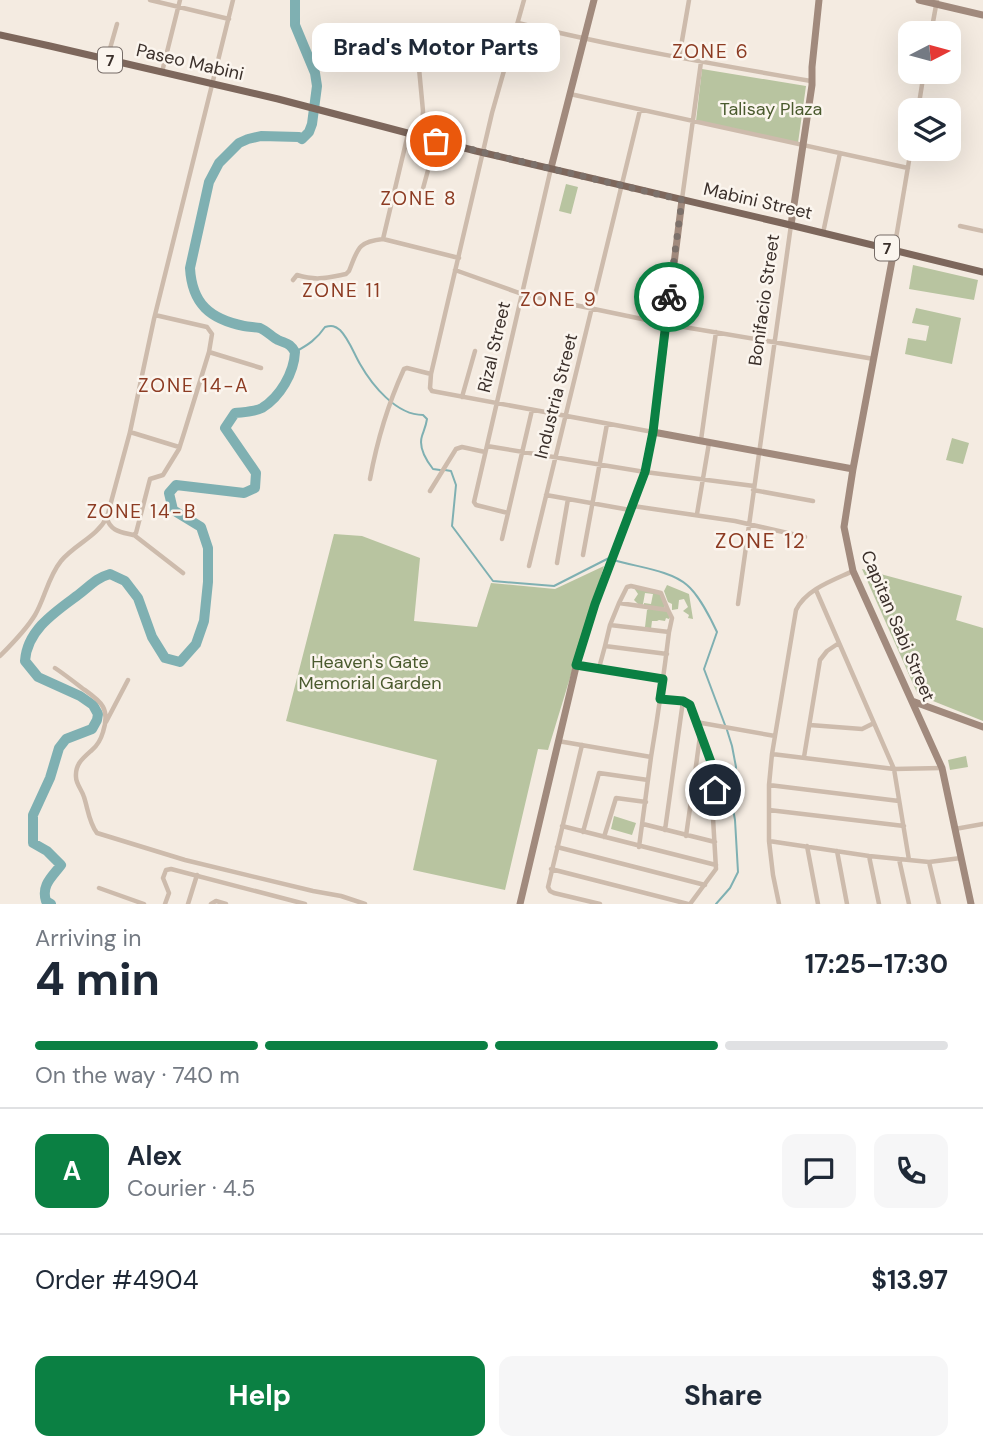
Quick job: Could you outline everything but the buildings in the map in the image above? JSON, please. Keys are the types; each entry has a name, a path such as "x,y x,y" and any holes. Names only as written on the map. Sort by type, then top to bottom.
{"main road":[{"name":"Paseo Mabini","path":"3,37 323,111"},
{"name":"Mabini Street","path":"323,111 421,138 983,272"}],"street":[{"path":"149,0 229,19"},
{"path":"162,72 180,0"},
{"path":"0,656 33,617 58,564 76,546 95,534 107,517 130,432 155,315 233,0"},
{"path":"524,0 494,106 431,374 431,390 853,469"},
{"name":"Rizal Street","path":"508,513 475,504 551,168 594,0"},
{"path":"679,58 689,0"},
{"name":"Bonifacio Street","path":"738,604 804,145 819,0"},
{"path":"919,0 983,15"},
{"path":"933,21 936,2"},
{"path":"518,23 679,58 811,81"},
{"path":"107,59 117,24"},
{"path":"417,47 423,111 421,138"},
{"path":"520,904 576,665 595,604 645,472 653,432 701,62"},
{"path":"570,94 908,168"},
{"name":"Industria Street","path":"529,566 640,110"},
{"path":"383,239 408,134"},
{"path":"419,203 436,141"},
{"path":"823,233 840,153"},
{"name":"Capitan Sabi Street","path":"909,161 844,527 853,571 942,768 971,904"},
{"path":"960,226 983,231"},
{"path":"293,280 297,275 320,280 346,274 358,247 368,241 383,239 459,258"},
{"path":"455,271 522,294 666,324 874,359"},
{"path":"133,535 138,528 150,479 163,475 179,447 209,352 212,334 207,327 155,315"},
{"path":"697,514 716,332"},
{"path":"462,397 475,351"},
{"path":"209,352 261,368"},
{"path":"370,479 374,452 405,368 431,374"},
{"path":"502,539 532,410"},
{"path":"583,555 607,424"},
{"path":"130,432 179,447"},
{"path":"430,491 458,447 522,452 645,472 702,478 813,502"},
{"path":"546,495 632,508 697,514 805,537"},
{"path":"557,563 568,499"},
{"path":"107,517 110,526 115,530 133,535 183,573"},
{"path":"779,904 769,841 769,785 796,610 803,598 853,571"},
{"path":"599,668 610,625 627,587 662,593 672,618 639,847"},
{"path":"816,590 894,769 909,860"},
{"path":"619,603 668,610"},
{"path":"610,625 669,632"},
{"path":"804,757 821,660 827,651 839,643"},
{"path":"604,646 667,654"},
{"path":"576,665 663,679"},
{"path":"55,668 99,700 105,712 106,723"},
{"path":"128,680 98,744 77,766 76,780 97,833 185,860 365,904"},
{"path":"551,869 689,904 713,874 716,866 712,801 716,786 715,773 690,705 683,701 660,699"},
{"path":"665,830 683,701"},
{"path":"912,701 983,727"},
{"path":"925,729 925,716 928,712 940,711"},
{"path":"696,722 775,736"},
{"path":"810,725 862,729 874,723"},
{"path":"685,835 700,735"},
{"path":"558,741 652,757"},
{"path":"582,746 548,887 550,891 600,904"},
{"path":"772,754 894,769 942,768"},
{"path":"583,832 599,773 648,780"},
{"path":"695,773 715,773"},
{"path":"769,785 899,801"},
{"path":"604,837 616,798 646,802"},
{"path":"769,810 904,826"},
{"path":"643,824 715,842"},
{"path":"955,829 983,824"},
{"path":"562,827 716,866"},
{"path":"769,841 929,862 961,858"},
{"path":"807,846 818,904"},
{"path":"557,847 705,885"},
{"path":"837,850 848,904"},
{"path":"869,856 879,904"},
{"path":"899,859 908,904"},
{"path":"929,862 939,904"},
{"path":"164,904 169,893 163,877 166,870 171,869 305,904"},
{"path":"188,904 197,875"},
{"path":"99,888 144,904"},
{"path":"211,904 216,901 226,904"}],"green space":[{"name":"Talisay Plaza","path":"702,69 806,86 798,143 696,121"},
{"path":"566,184 578,187 571,214 559,211"},
{"path":"913,265 978,280 974,300 909,289"},
{"path":"916,308 961,318 952,364 905,354 908,338 926,341 929,326 912,323"},
{"path":"952,438 969,443 963,464 946,460"},
{"name":"Heaven's Gate Memorial Garden","path":"334,534 362,536 420,558 414,621 477,627 491,583 555,589 604,566 548,750 538,749 505,890 413,870 437,760 286,721"},
{"path":"862,569 962,596 956,620 983,628 983,721 918,695"},
{"path":"667,585 689,594 693,619 688,618 689,615 683,611 688,607 684,599 679,600 678,609 672,610 672,604 668,602 664,591"},
{"path":"634,588 661,594 664,608 644,605 651,604 653,594 645,593 643,604 638,604 634,600 638,594"},
{"path":"647,610 667,610 669,619 652,621 651,629 645,627"},
{"path":"966,756 968,767 950,770 948,760"},
{"path":"614,816 636,823 632,835 611,829"}],"waterway":[{"path":"51,904 46,901 45,890 61,865 47,851 33,843 33,815 50,778 59,748 66,739 92,729 98,714 93,705 80,696 38,677 25,661 31,640 52,615 97,580 110,574 125,581 138,598 152,637 165,658 180,662 196,644 204,621 208,548 201,527 173,510 169,493 176,485 244,493 255,488 256,473 225,428 235,413 256,410 269,403 280,391 292,368 295,352 290,345 260,328 232,323 205,308 194,291 190,268 209,182 219,163 239,143 248,139 261,136 302,139 309,132 317,86 315,73 295,25 295,0"},
{"path":"295,352 312,341 325,327 333,326 340,330 378,389 403,410 423,415 427,419 421,440 422,449 433,469 440,470"},
{"path":"445,470 451,471 456,485 452,526 493,581 554,586 609,558"},
{"path":"614,560 672,576 687,585 700,600 717,632 704,669 725,725"},
{"path":"716,904 730,888 738,872 731,798 736,767 727,730"}],"way so far":[{"path":"436,141 682,200 669,297"}],"place":[{"name":"Brad's Motor Parts","path":"436,141"}],"district":[{"name":"ZONE 6","path":"711,51"},
{"name":"ZONE 8","path":"419,198"},
{"name":"ZONE 11","path":"342,290"},
{"name":"ZONE 9","path":"559,299"},
{"name":"ZONE 14-A","path":"194,385"},
{"name":"ZONE 14-B","path":"142,511"},
{"name":"ZONE 12","path":"761,541"}],"route":[{"path":"669,297 653,432 645,472 595,604 576,665 663,679 660,699 683,701 692,708 715,773 715,790"}]}
